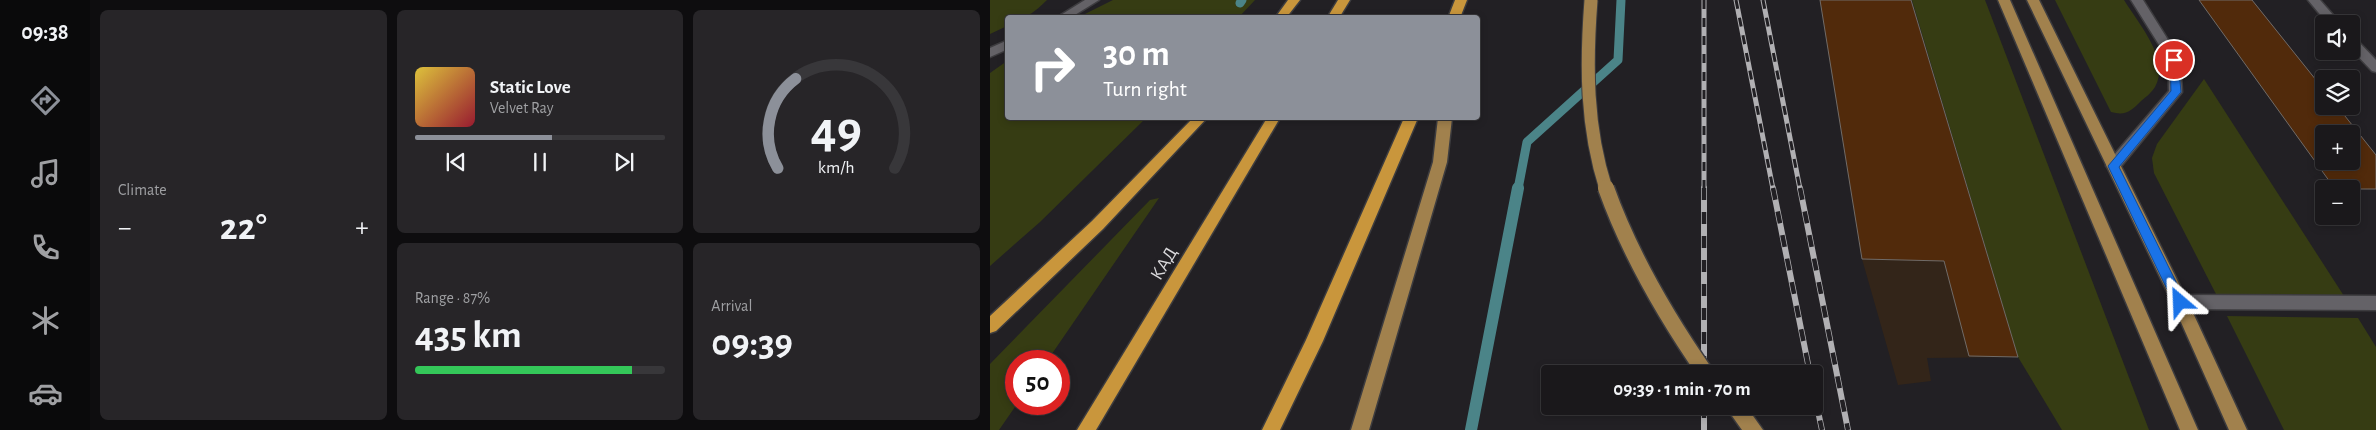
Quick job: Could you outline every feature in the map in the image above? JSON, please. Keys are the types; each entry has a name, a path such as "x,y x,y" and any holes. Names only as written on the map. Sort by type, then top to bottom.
{"highway":[{"path":"1282,15 1294,0"},
{"path":"1335,15 1344,0"},
{"path":"1455,15 1461,0"},
{"path":"990,326 1057,265 1139,185 1198,120"},
{"name":"КАД","path":"1086,430 1273,120"},
{"path":"1271,430 1314,341 1410,120"}],"main road":[{"path":"1591,0 1587,76 1597,158 1613,208 1638,262 1667,318 1700,365"},
{"path":"2004,0 2189,430"},
{"path":"2033,0 2180,302 2238,430"},
{"path":"1360,430 1440,162 1444,120"},
{"path":"1742,415 1754,430"}],"street":[{"path":"1064,15 1070,0"},
{"path":"1066,15 1093,0"},
{"path":"2113,166 2176,92 2174,60 2137,0"},
{"path":"2314,0 2327,15"},
{"path":"990,53 1005,46"},
{"path":"2360,51 2376,68"},
{"path":"2180,302 2376,303"}],"shaded area":[{"path":"1820,0 2018,357 1927,358 1931,381 1898,385 1862,259"}],"green space":[{"path":"990,0 1047,0 1028,15 1005,15 1005,27 990,34"},
{"path":"1113,0 1255,0 1241,15 1083,15"},
{"path":"1912,0 1985,0 2149,430 2062,430 2018,357"},
{"path":"2055,0 2124,0 2151,42 2159,65 2159,76 2155,87 2131,110 2124,113 2111,112"},
{"path":"1005,62 1005,120 1144,120 1040,222 990,266 990,73"},
{"path":"2204,79 2344,296 2216,294 2154,173 2152,158 2157,144"},
{"path":"1159,198 1055,350 1005,350 1005,415 1009,415 999,430 990,430 990,364 1150,200"},
{"path":"2227,316 2358,318 2376,347 2376,430 2284,430"}],"building":[{"path":"1820,0 1911,0 2018,357 1969,356 1944,261 1862,259"},
{"path":"2199,0 2252,0 2315,79 2315,115 2344,115 2352,125 2315,125 2315,161"},
{"path":"2360,135 2376,155 2376,189 2360,189 2360,180 2329,180 2321,170 2360,170"}],"waterway":[{"path":"1518,189 1527,142 1618,60 1621,0"},
{"path":"1471,430 1518,188"}],"railway":[{"path":"1704,0 1704,365"},
{"path":"1736,0 1773,189"},
{"path":"1763,0 1800,189"},
{"path":"1773,188 1808,365"},
{"path":"1800,188 1848,430"},
{"path":"1704,415 1704,430"},
{"path":"1819,415 1822,430"}],"route":[{"path":"2174,60 2176,92 2113,166 2180,302"}]}
